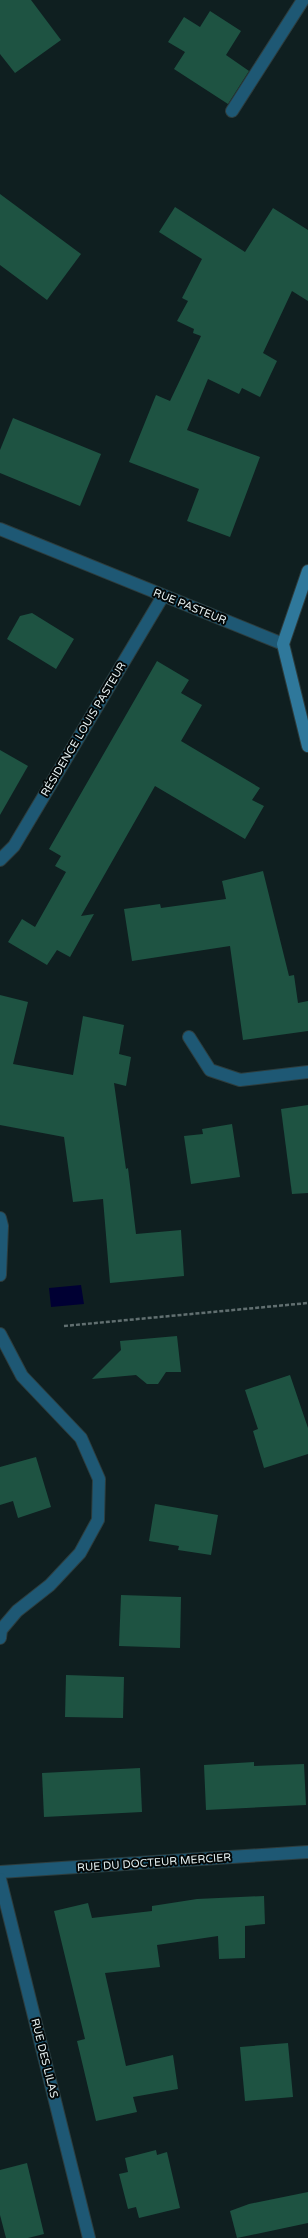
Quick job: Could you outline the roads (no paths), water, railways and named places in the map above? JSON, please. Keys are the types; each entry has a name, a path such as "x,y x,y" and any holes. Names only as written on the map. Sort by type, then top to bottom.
{"main road":[{"path":"308,571 283,644 308,746"}],"street":[{"path":"232,111 303,0"},
{"name":"RUE PASTEUR","path":"0,529 283,644"},
{"name":"RÉSIDENCE LOUIS PASTEUR","path":"0,860 14,846 163,596"},
{"path":"189,1037 210,1070 240,1080 308,1072"},
{"path":"0,1218 2,1226 0,1275"},
{"path":"0,1334 22,1376 81,1438 99,1479 98,1520 80,1553 50,1585 17,1611 1,1630 0,1638"},
{"name":"RUE DU DOCTEUR MERCIER","path":"0,1872 308,1852"},
{"name":"RUE DES LILAS","path":"0,1879 89,2238"}]}
